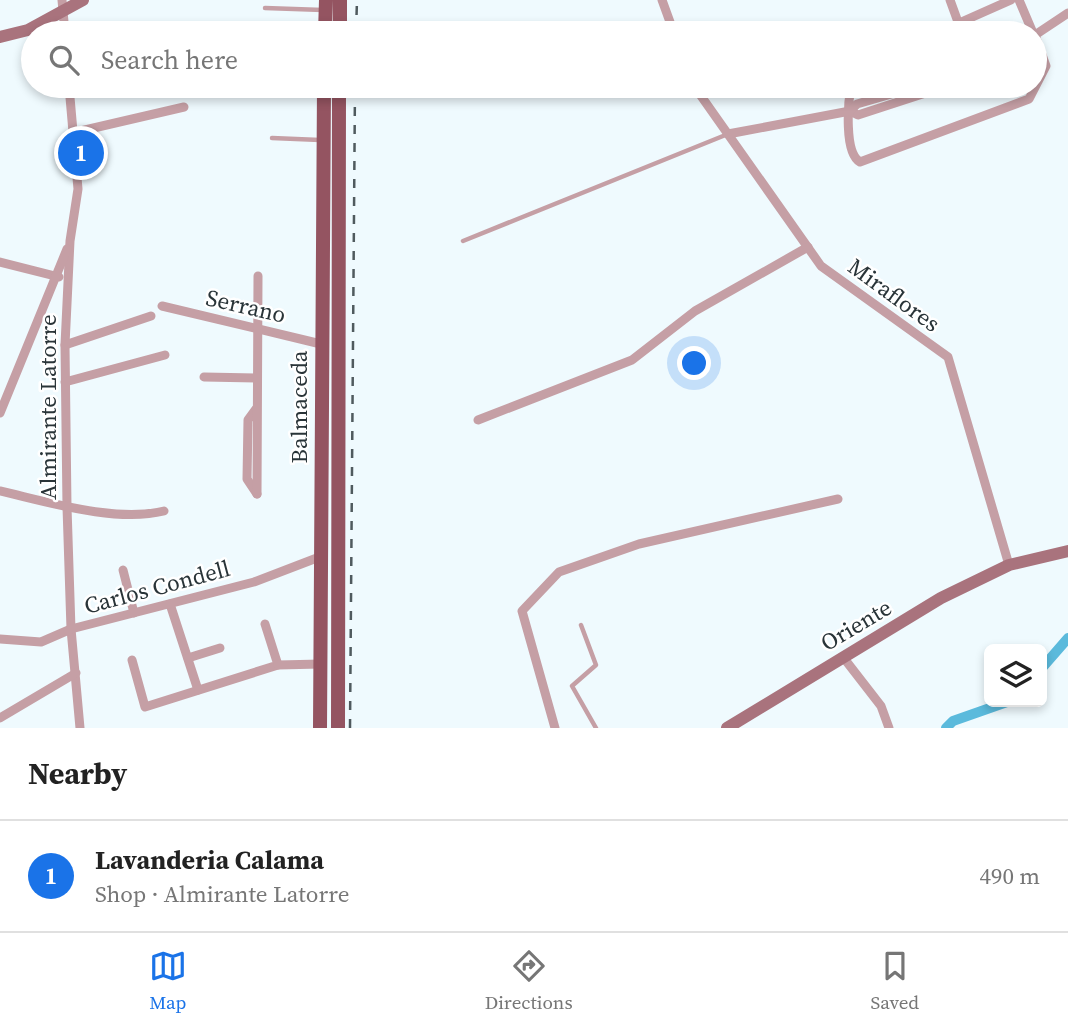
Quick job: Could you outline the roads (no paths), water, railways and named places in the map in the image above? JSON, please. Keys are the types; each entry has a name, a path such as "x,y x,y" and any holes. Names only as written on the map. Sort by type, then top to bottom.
{"main road":[{"path":"340,0 340,21"},
{"name":"Balmaceda","path":"316,727 321,664 324,98"},
{"name":"Balmaceda","path":"338,728 339,98"}],"street":[{"path":"41,21 63,6 83,0"},
{"path":"662,0 670,21"},
{"path":"950,0 958,21"},
{"path":"964,21 1011,0"},
{"path":"1018,0 1028,21"},
{"path":"1047,27 1068,13"},
{"path":"0,37 21,32"},
{"name":"Almirante Latorre","path":"70,98 78,200 70,241 67,279 67,507 71,629 80,728"},
{"name":"Miraflores","path":"702,98 821,266 948,357 1009,565"},
{"path":"850,98 851,153 860,162 1030,98"},
{"path":"727,134 849,111 857,104 878,98"},
{"path":"849,111 859,115 911,98"},
{"path":"72,133 184,107"},
{"path":"0,412 70,241"},
{"path":"478,420 632,360 695,311 808,247"},
{"path":"0,262 67,279"},
{"path":"256,409 248,420 247,479 257,494 258,276"},
{"name":"Serrano","path":"162,306 321,344"},
{"path":"65,345 151,316"},
{"path":"65,382 165,355"},
{"path":"204,377 256,378"},
{"path":"0,491 67,507 147,515 163,511"},
{"path":"555,728 522,611 559,572 639,544 838,499"},
{"name":"Oriente","path":"727,728 941,598 1009,565 1068,551"},
{"name":"Carlos Condell","path":"0,639 41,642 71,629 254,582 321,556"},
{"path":"123,570 134,613"},
{"path":"170,604 198,690"},
{"path":"264,624 278,665"},
{"path":"188,658 220,648"},
{"path":"843,657 881,706 889,728"},
{"path":"132,660 145,707 278,665 321,664"},
{"path":"0,719 76,673"}],"lane":[{"path":"265,8 326,5"},
{"path":"463,242 727,134"},
{"path":"272,138 323,140"},
{"path":"581,625 596,665 572,686 596,728"}],"waterway":[{"path":"1047,662 1068,638"},
{"path":"946,728 953,721 993,707"}],"railway":[{"path":"356,21 357,0"},
{"path":"350,728 355,98"}],"place":[{"name":"Lavanderia Calama","path":"81,153"}]}
